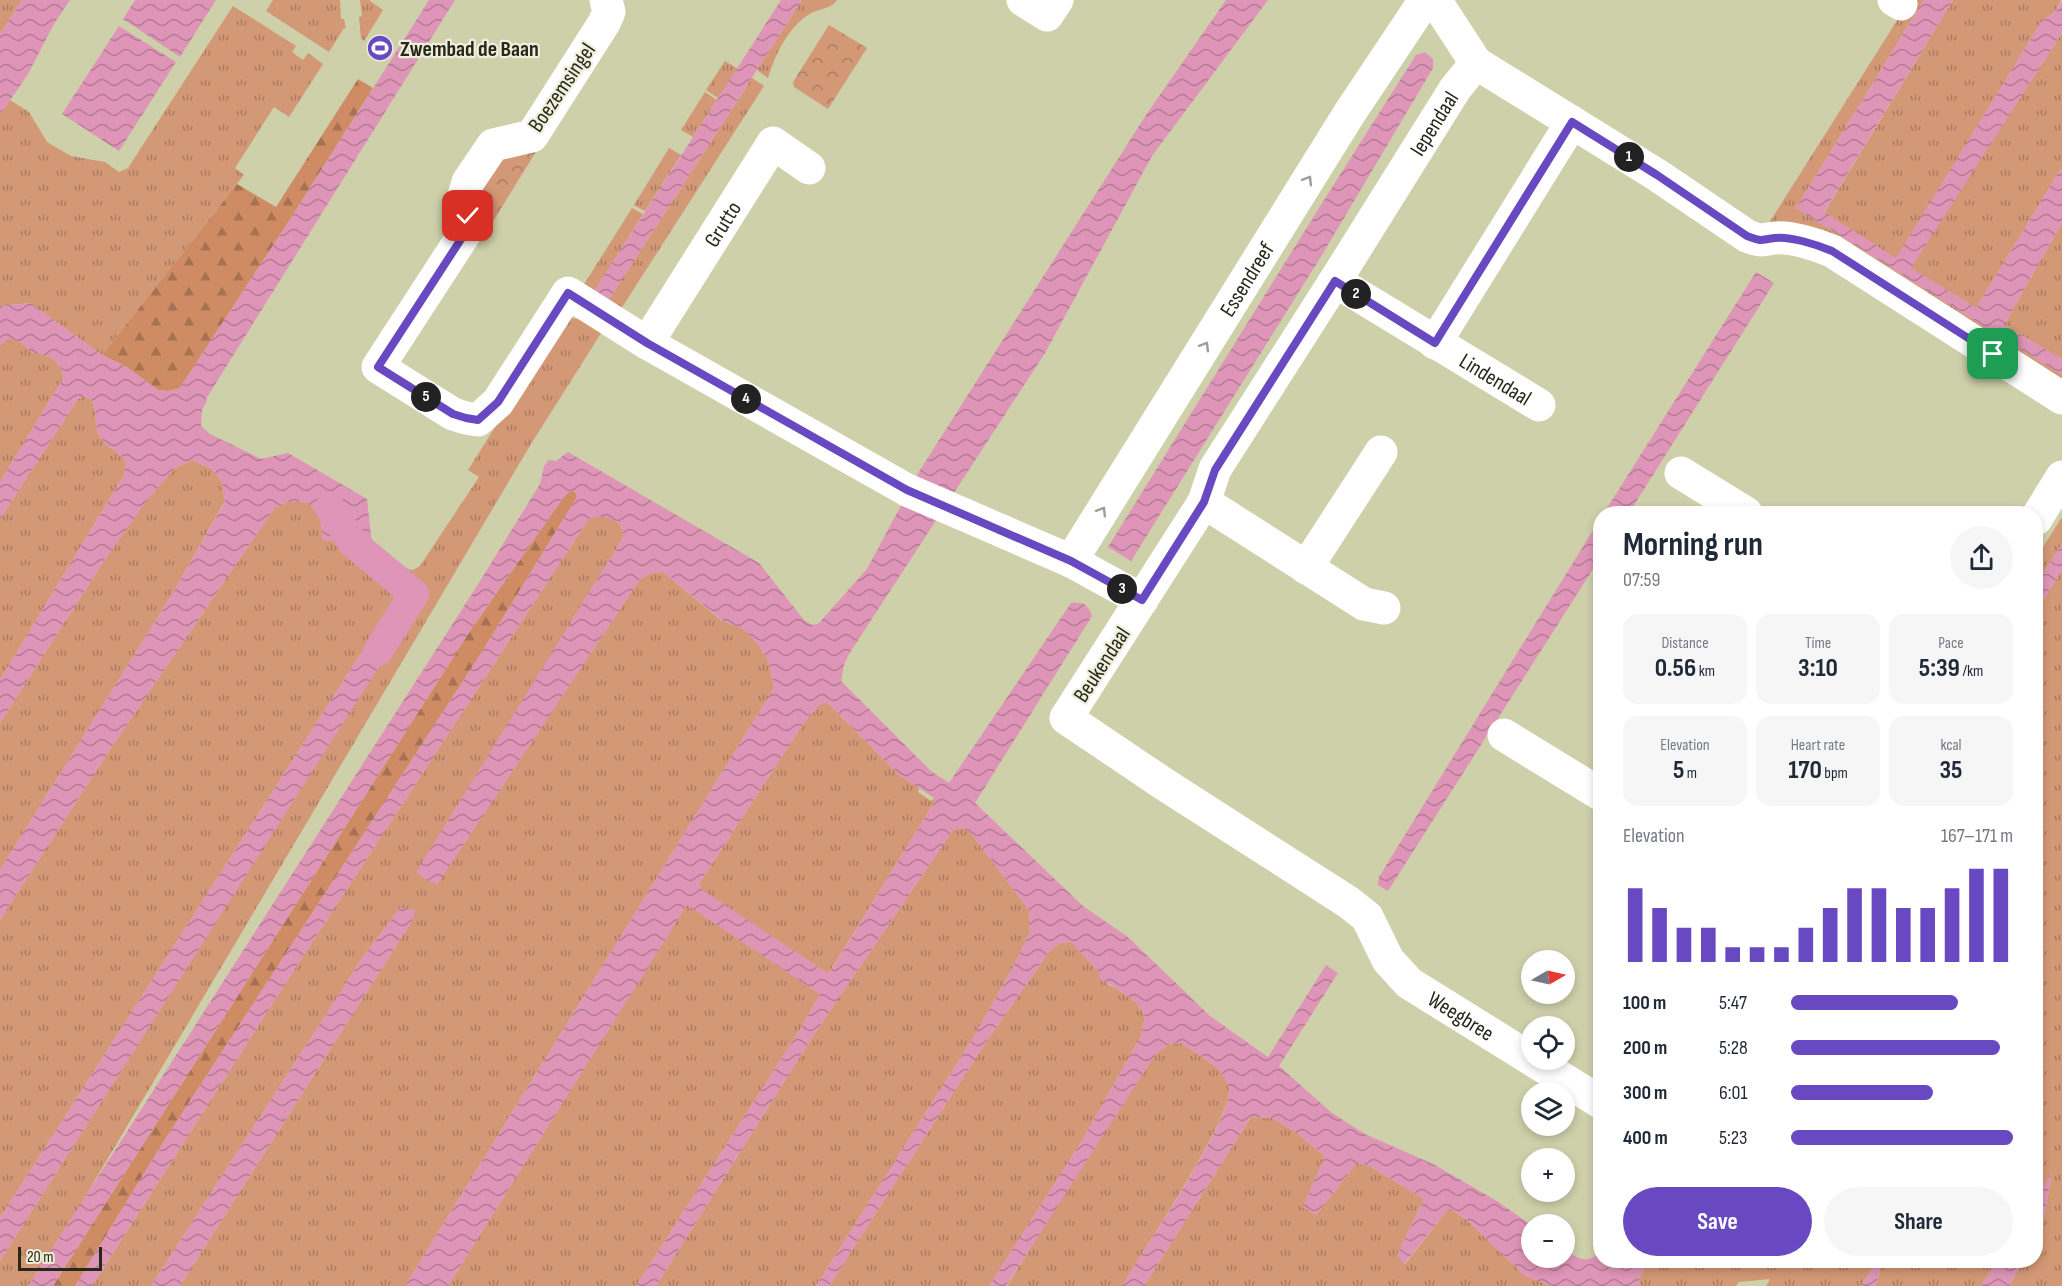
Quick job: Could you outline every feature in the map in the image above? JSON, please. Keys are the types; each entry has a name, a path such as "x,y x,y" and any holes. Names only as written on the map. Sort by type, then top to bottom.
{"street":[{"name":"Boezemsingel","path":"606,0 609,12 604,23 532,136 493,145 468,182 464,196 468,216 467,230 378,367 453,414 478,420 498,402 568,293 647,343"},
{"path":"1023,0 1047,15 1057,0"},
{"name":"Essendreef","path":"1071,561 1349,114 1425,0"},
{"path":"1435,0 1476,63 1657,175 1747,236 1762,242 1775,238 1816,244 1832,251 2062,398"},
{"name":"Iependaal","path":"1335,281 1455,89 1476,63"},
{"path":"1435,343 1572,122"},
{"name":"Grutto","path":"647,343 774,143 809,168"},
{"path":"1335,281 1215,470 1204,502 1364,604 1384,608"},
{"name":"Lindendaal","path":"1335,281 1539,405"},
{"path":"647,343 907,490 1071,561 1142,600"},
{"path":"1306,568 1381,452"},
{"path":"1681,473 1735,506"},
{"path":"2043,508 2062,477"},
{"name":"Beukendaal","path":"1204,502 1066,718 1348,902"},
{"path":"1504,735 1593,790"},
{"name":"Weegbree","path":"1348,902 1367,917 1388,960 1409,983 1593,1098"}],"green space":[{"path":"0,0 22,0 0,34"},
{"path":"273,0 340,0 341,19 344,19 346,29 344,28 329,52 266,11"},
{"path":"360,0 369,0 383,10 364,41 361,39"},
{"path":"802,0 837,0 831,6 808,15 794,27 778,51 768,78 757,70"},
{"path":"1910,0 1924,0 1796,208 2062,375 2062,383 1769,223"},
{"path":"1953,0 2061,0 2055,12 2041,22 1896,259 1824,213"},
{"path":"233,6 296,46 292,52 303,60 308,53 323,64 289,117 274,107 235,168 244,175 102,355 30,303 0,306 0,115 10,100 29,112 47,142 71,156 105,162 119,172 128,168"},
{"path":"829,25 867,48 828,109 794,87 793,82"},
{"path":"2062,33 2062,167 1976,308 1910,268"},
{"path":"725,61 738,69 718,98 706,90"},
{"path":"752,78 764,86 621,309 608,301"},
{"path":"358,79 373,88 180,388 168,391 158,390 125,366 102,355 237,184 276,207"},
{"path":"705,92 717,100 693,137 681,130"},
{"path":"669,148 681,155 645,211 634,205"},
{"path":"537,150 492,223 486,218 480,191 500,159"},
{"path":"632,208 643,214 594,292 583,286"},
{"path":"2062,223 2062,359 2004,325"},
{"path":"569,317 605,327 531,444 81,1204 28,1286 0,1286 0,1261 406,623 388,611 0,1218 0,920 109,751 273,510 281,504 290,502 309,503 320,518 323,540 372,544 408,569 413,570 420,566 479,477 468,470 560,324"},
{"path":"8,339 21,342 31,352 52,358 59,365 64,377 0,482 0,345"},
{"path":"85,396 90,399 95,408 97,430 101,439 126,462 124,475 0,680 0,519 78,399"},
{"path":"192,460 212,469 222,482 225,501 174,591 0,870 0,723 98,570 145,502 175,468"},
{"path":"571,490 576,493 577,497 480,655 164,1141 75,1286 53,1286 468,634 563,498"},
{"path":"598,516 611,518 621,525 624,536 487,759 426,880 437,884 640,579 652,573 663,572 722,621 743,628 758,644 769,662 774,688 405,1286 180,1286 413,919 400,908 363,957 151,1286 92,1286 296,967 588,520"},
{"path":"2062,517 2062,544 2043,574 2043,547"},
{"path":"2062,570 2062,1286 2009,1286 2019,1268 2043,1268 2043,1223 2052,1173 2043,1188 2043,601"},
{"path":"827,702 898,774 919,788 918,792 931,801 934,798 935,801 829,973 700,889 699,884 803,724 820,704"},
{"path":"962,828 969,831 1029,910 1030,932 1016,962 973,1038 816,1286 656,1286 813,1036 953,830"},
{"path":"687,904 820,994 801,1028 636,1286 448,1286"},
{"path":"1072,942 1108,985 1136,1002 1145,1016 1141,1036 1083,1139 989,1286 829,1286 984,1045 1051,949 1061,943"},
{"path":"1181,1043 1210,1062 1223,1075 1229,1090 1226,1105 1201,1156 1122,1286 1007,1286 1065,1192 1157,1052 1170,1044"},
{"path":"1251,1117 1272,1118 1294,1131 1325,1156 1303,1207 1316,1215 1356,1164 1368,1165 1424,1199 1397,1255 1405,1264 1449,1208 1467,1220 1525,1276 1552,1286 1144,1286"},
{"path":"1645,1268 1873,1268 1861,1286 1766,1286 1770,1279 1739,1282 1736,1286 1639,1286"},
{"path":"1880,1268 1992,1268 1981,1286 1875,1286"}],"water":[{"path":"22,0 70,0 54,24 28,74 0,115 0,34"},
{"path":"135,0 216,0 180,57 123,19"},
{"path":"429,0 455,0 206,399 202,410 201,426 210,434 261,459 288,453 367,499 372,544 323,540 320,518 309,503 290,502 281,504 273,510 109,751 0,920 0,870 174,591 225,502 222,482 212,469 192,460 175,468 145,503 98,570 0,723 0,680 124,475 126,462 99,435 95,407 90,399 85,396 78,399 0,519 0,482 64,377 56,361 31,352 21,342 8,339 0,345 0,306 30,303 102,355 125,366 158,390 168,391 180,388"},
{"path":"781,0 802,0 595,324 576,319"},
{"path":"1226,0 1268,0 1152,156 1045,353 849,654 841,681 931,771 949,783 1071,603 1084,605 1092,616 975,803 1083,906 1128,937 1210,1016 1268,1057 1326,965 1338,973 1279,1066 1332,1113 1365,1134 1435,1165 1497,1201 1521,1218 1521,1268 1575,1268 1575,1256 1582,1259 1593,1257 1593,1268 1645,1268 1639,1286 1552,1286 1525,1276 1467,1220 1449,1208 1404,1264 1397,1255 1424,1199 1368,1165 1356,1164 1316,1215 1303,1207 1325,1156 1294,1131 1272,1118 1251,1117 1144,1286 1122,1286 1202,1156 1226,1105 1229,1090 1223,1075 1210,1062 1181,1043 1170,1044 1157,1052 1006,1286 989,1286 1083,1139 1141,1036 1145,1016 1136,1002 1101,980 1098,971 1071,942 1061,943 1051,949 984,1045 829,1286 816,1286 973,1038 1016,962 1030,932 1029,910 969,831 962,828 953,830 813,1036 656,1286 636,1286 801,1028 820,994 687,905 448,1286 405,1286 774,688 769,662 758,644 743,629 723,621 663,572 652,573 640,579 437,885 416,872 624,536 621,525 609,518 601,517 588,520 296,967 92,1286 75,1286 164,1141 480,655 577,497 576,493 571,490 563,498 468,634 53,1286 28,1286 482,578 540,484 544,466 549,460 556,461 568,452 759,563 804,620 812,625 818,624 867,569 920,470 1146,115","holes":["827,702 898,774 934,798 935,801 830,972 827,973 701,889 699,884 803,724 820,705"]},
{"path":"1924,0 1953,0 1824,212 1896,258 2041,22 2055,12 2062,0 2062,33 1911,268 1976,308 2062,167 2062,223 2004,325 2062,359 2062,375 1796,208"},
{"path":"119,26 176,62 119,151 62,114"},
{"path":"1425,52 1433,59 1433,68 1322,255 1131,561 1108,547 1416,55"},
{"path":"1756,272 1774,283 1633,506 1608,506"},
{"path":"1593,530 1593,569 1388,891 1378,885 1379,877"},
{"path":"2062,544 2062,570 2043,601 2043,574"},
{"path":"388,611 407,623 0,1261 0,1218"},
{"path":"400,908 415,910 413,919 180,1286 151,1286 363,957"},
{"path":"2052,1172 2043,1223 2043,1187"},
{"path":"1873,1268 1880,1268 1875,1286 1861,1286"},
{"path":"1992,1268 2019,1268 2009,1286 1981,1286"}],"waterway":[{"path":"330,508 353,543 414,594 378,651"}],"place":[{"name":"Zwembad de Baan","path":"380,48"}],"route":[{"path":"468,216 467,230 378,367 453,414 478,420 489,412 498,402 568,293 647,343 907,490 1071,561 1142,600 1204,502 1215,470 1335,281 1435,343 1572,122 1657,175 1747,236 1762,242 1775,238 1816,244 1832,251 1993,354"}]}
